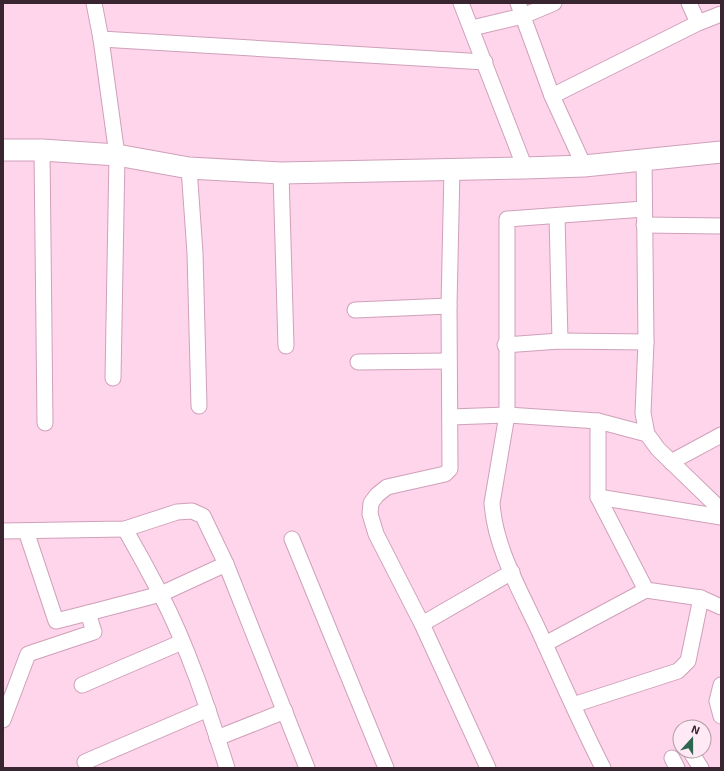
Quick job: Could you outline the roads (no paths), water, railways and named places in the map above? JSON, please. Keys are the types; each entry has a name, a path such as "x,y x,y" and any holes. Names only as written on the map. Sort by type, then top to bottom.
{"street":[{"path":"94,3 101,38 117,155 113,378"},
{"path":"461,3 486,62 526,168"},
{"path":"472,28 521,10 554,3"},
{"path":"689,3 698,23"},
{"path":"521,10 552,96 584,166"},
{"path":"552,96 698,23 721,14"},
{"path":"101,38 486,62"},
{"path":"3,150 42,150 117,155 189,168 281,172 584,166 644,158 721,152"},
{"path":"42,150 45,423"},
{"path":"644,158 646,342 643,413 647,434 658,449 721,510"},
{"path":"189,168 195,253 199,406"},
{"path":"452,169 449,306 450,470 445,474 387,487 376,495 371,503 370,514 376,534 422,624 488,768"},
{"path":"281,172 286,346"},
{"path":"603,768 512,572 497,534 492,504 507,415 505,345 507,220 644,209"},
{"path":"557,216 560,341"},
{"path":"644,225 721,226"},
{"path":"355,310 449,306"},
{"path":"505,345 560,341 646,342"},
{"path":"358,362 449,361"},
{"path":"450,417 507,415 598,421 647,434"},
{"path":"598,421 598,497 646,590"},
{"path":"672,462 721,435"},
{"path":"598,497 721,518"},
{"path":"3,531 125,529 177,512 192,511 203,516 226,564 307,768"},
{"path":"125,529 161,594 182,642 208,709 227,768"},
{"path":"26,531 56,621 161,594 226,564"},
{"path":"292,539 386,768"},
{"path":"422,624 512,572"},
{"path":"545,644 646,590 701,598 721,607"},
{"path":"573,705 678,671 683,667 688,662 701,598"},
{"path":"3,720 28,654 94,632 88,613"},
{"path":"82,685 182,642"},
{"path":"721,685 717,701 721,716"},
{"path":"85,762 208,709"},
{"path":"217,738 285,712"},
{"path":"695,759 701,768"}]}
